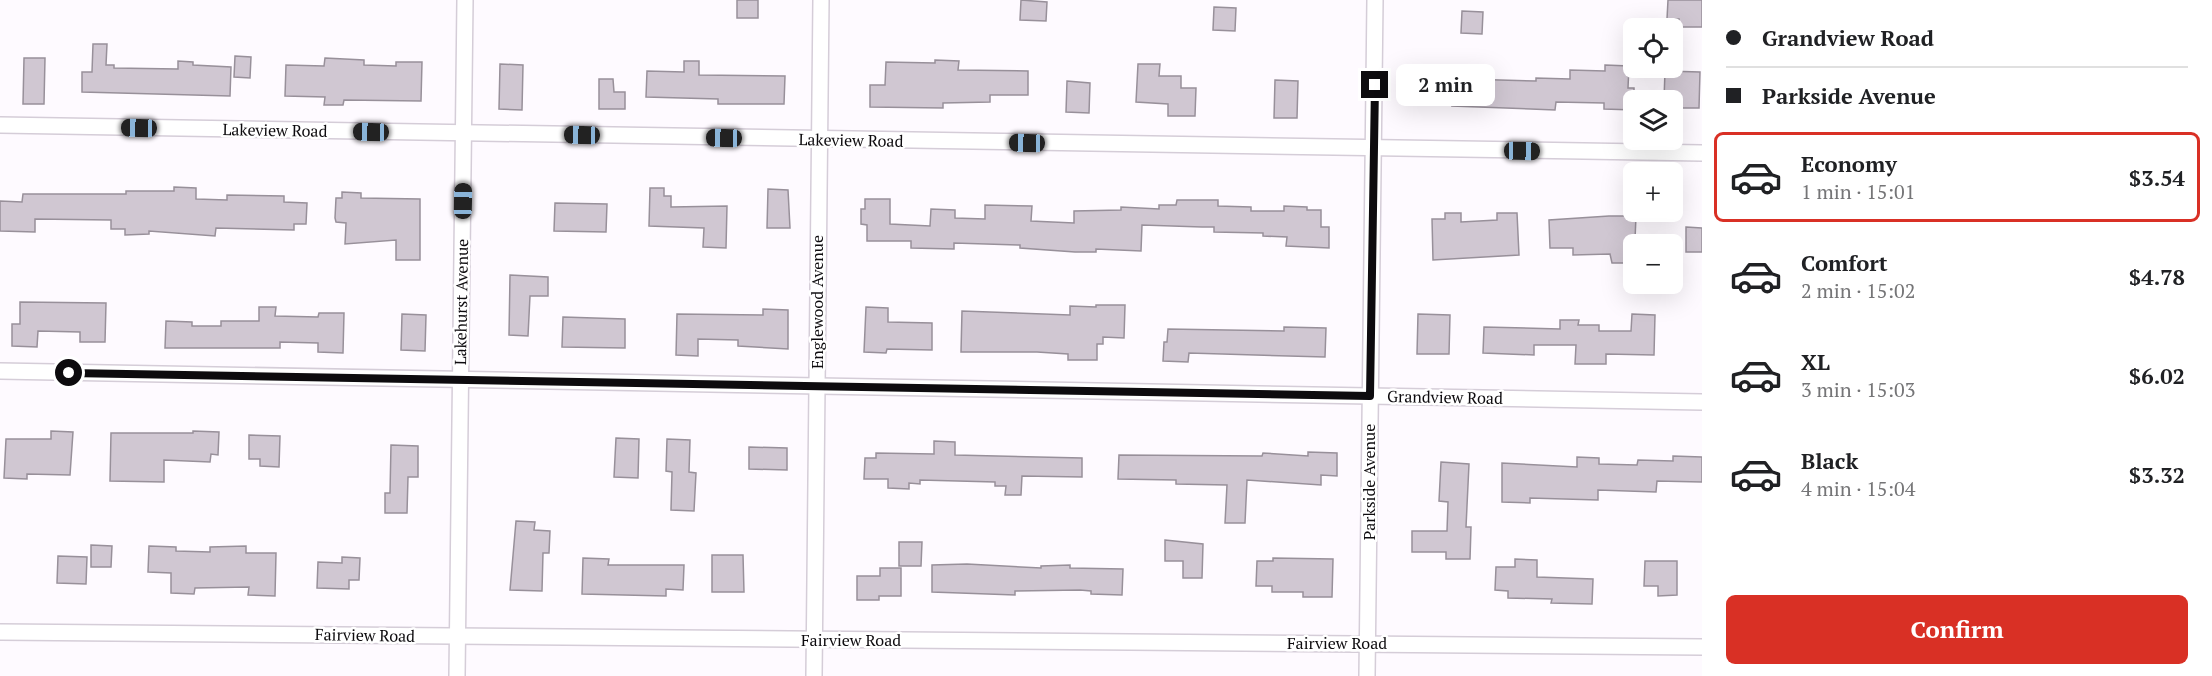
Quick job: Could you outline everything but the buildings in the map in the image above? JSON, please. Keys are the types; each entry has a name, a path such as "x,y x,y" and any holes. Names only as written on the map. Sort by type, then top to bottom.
{"street":[{"name":"Lakehurst Avenue","path":"457,676 465,0"},
{"name":"Englewood Avenue","path":"814,676 820,0"},
{"name":"Parkside Avenue","path":"1367,676 1375,0"},
{"name":"Lakeview Road","path":"0,125 1702,153"},
{"name":"Grandview Road","path":"0,371 1702,402"},
{"name":"Fairview Road","path":"0,632 1702,646"}],"route":[{"path":"69,373 1370,396 1375,85"}]}
